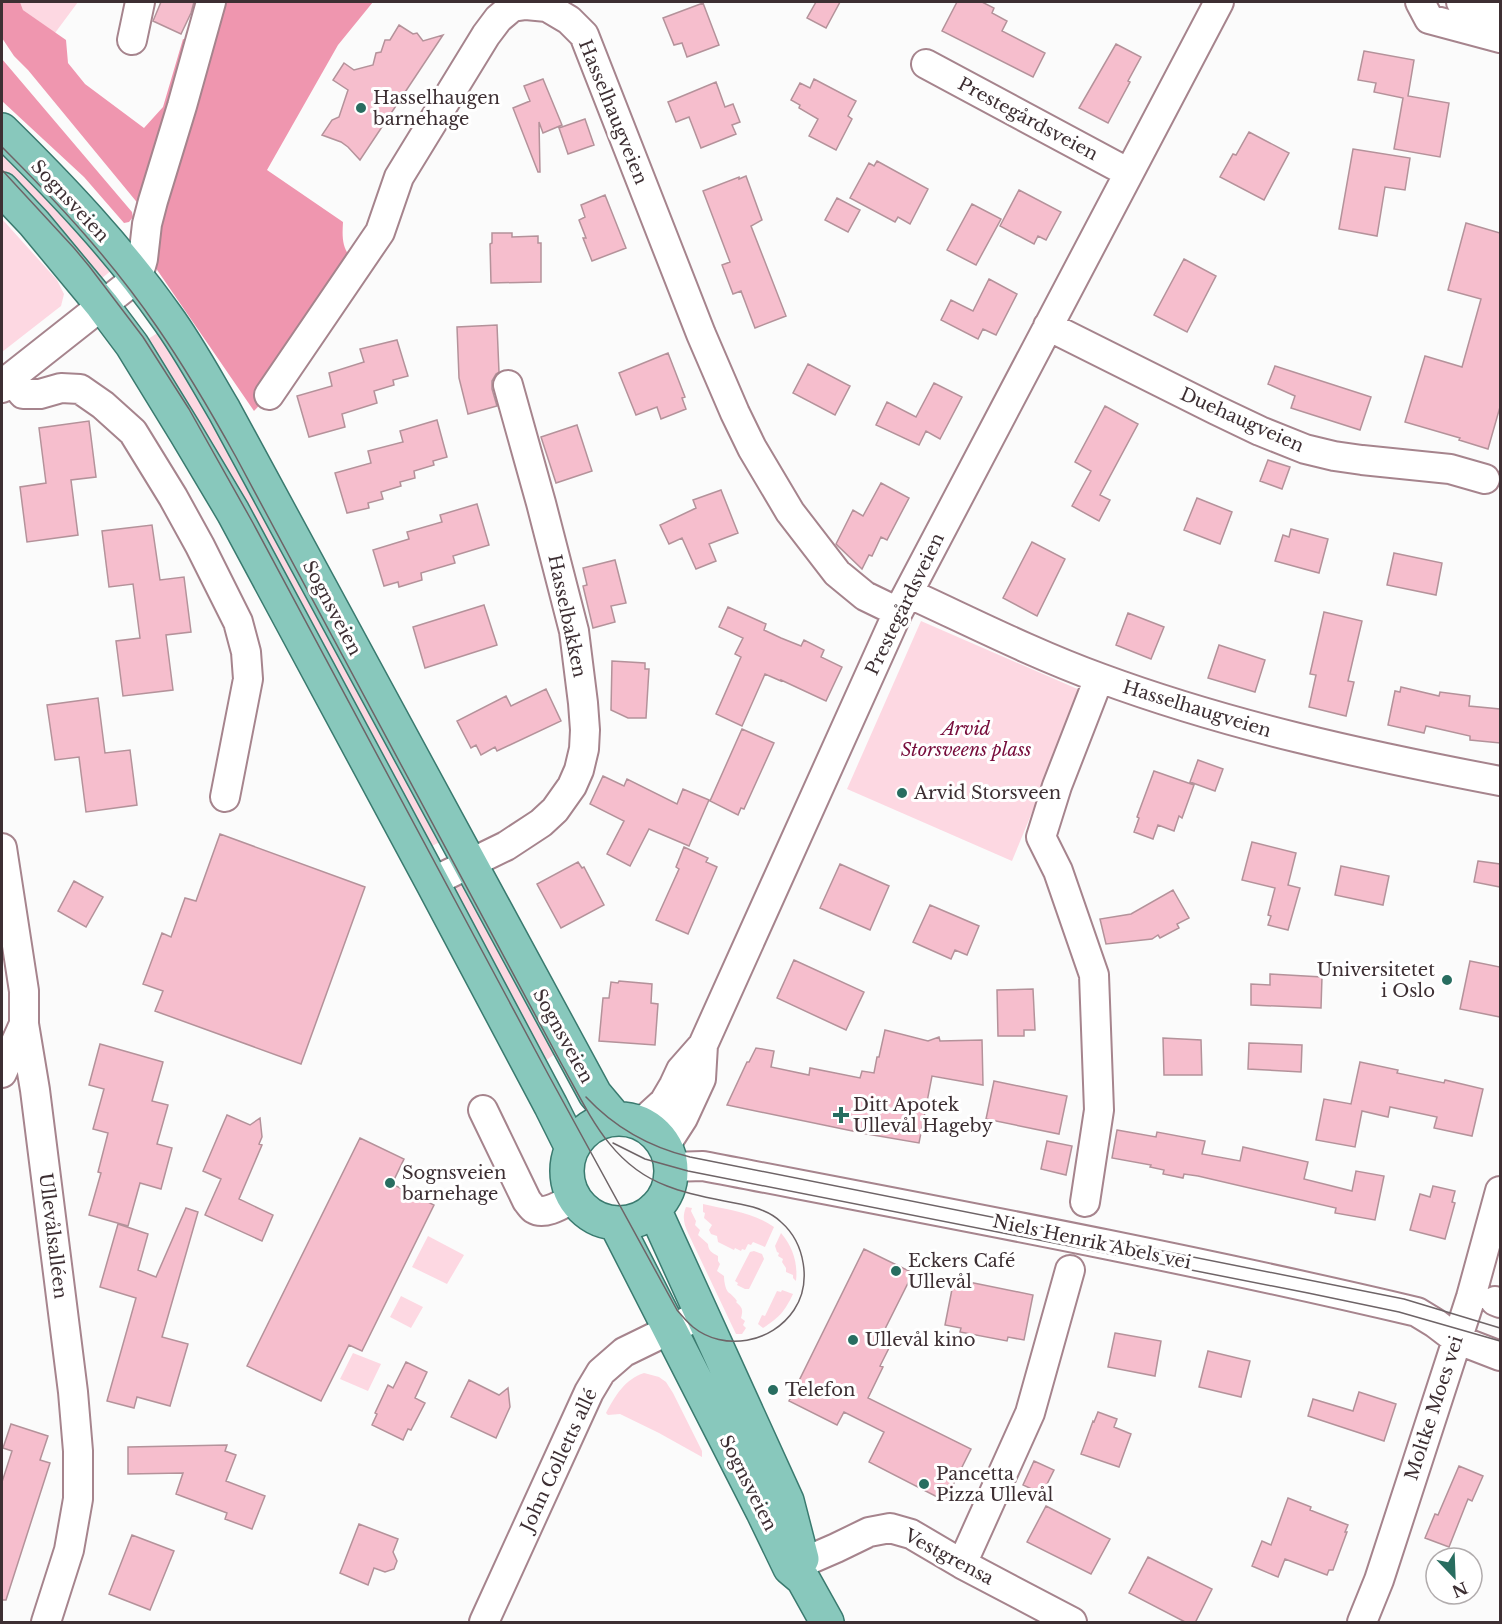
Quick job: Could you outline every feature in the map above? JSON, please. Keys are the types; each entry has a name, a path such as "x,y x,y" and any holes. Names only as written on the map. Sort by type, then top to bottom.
{"main road":[{"name":"Sognsveien","path":"2,130 54,181 89,220 138,276 168,318 224,410 595,1094 628,1121"},
{"path":"2,189 34,222 132,345 233,512 572,1148"},
{"path":"628,1121 659,1138 668,1157 670,1181 664,1197 654,1209 643,1217 616,1224 592,1216 582,1208 568,1186 566,1173 572,1148 581,1135 592,1126 628,1121"},
{"name":"Sognsveien","path":"654,1209 787,1501 798,1569"},
{"name":"Sognsveien","path":"616,1224 763,1512 798,1569 827,1623"}],"street":[{"path":"132,40 140,2"},
{"path":"212,2 147,224 143,259 138,276 73,326 6,383 23,394 40,394 61,388 81,389 103,405 133,432 200,546 238,622 246,652 248,679 225,797"},
{"name":"Prestegårdsveien","path":"628,1121 664,1102 681,1070 704,1045 903,603 1220,2"},
{"path":"1420,2 1429,19 1500,38"},
{"path":"1461,2 1500,12"},
{"name":"Hasselhaugveien","path":"269,394 380,232 399,177 486,35 498,19 512,7 526,5 547,7 569,20 584,35 700,334 752,448 790,512 837,573 865,596 903,603 1047,656 1099,678 1188,708 1346,751 1500,781"},
{"name":"Prestegårdsveien","path":"926,64 1129,173"},
{"name":"Duehaugveien","path":"1048,326 1216,410 1305,449 1362,460 1450,469 1485,479"},
{"name":"Hasselbakken","path":"432,882 522,837 541,823 555,810 572,786 584,749 583,703 574,631 508,385"},
{"path":"1085,1202 1099,1110 1094,975 1058,871 1041,837 1057,786 1099,678"},
{"name":"Ullevålsalléen","path":"2,848 24,991 24,1024 37,1101 72,1381 78,1451 78,1498 69,1550 46,1623"},
{"path":"2,1073 24,1024"},
{"name":"Prestegårdsveien","path":"668,1157 701,1079 704,1045"},
{"path":"483,1110 527,1201 533,1208 540,1211 552,1209 574,1198"},
{"name":"Niels Henrik Abels vei","path":"668,1157 703,1166 931,1209 1289,1282 1417,1312 1456,1339 1500,1356"},
{"name":"Moltke Moes vei","path":"1362,1623 1379,1580 1471,1297 1500,1191"},
{"path":"962,1564 1030,1413 1070,1270"},
{"name":"John Colletts allé","path":"484,1623 589,1392 601,1372 624,1352 702,1314"},
{"name":"Vestgrensa","path":"798,1569 868,1532 890,1528 911,1534 1072,1623"}],"green space":[{"path":"20,2 78,2 55,33 23,10"},
{"path":"2,140 118,265 96,283 2,178"},
{"path":"2,219 57,280 64,294 61,306 2,352"},
{"path":"165,328 447,838 423,851 142,343"},
{"name":"Arvid Storsveens plass","path":"921,621 1082,691 1012,861 847,789"},
{"path":"470,880 561,1049 539,1066 446,893"},
{"path":"703,1204 749,1215 774,1227 765,1247 753,1242 741,1251 718,1242 717,1236 711,1234 709,1230 712,1225 704,1218"},
{"path":"686,1207 692,1208 695,1225 700,1230 698,1235 718,1256 720,1264 717,1271 724,1276 727,1290 741,1308 741,1318 745,1321 743,1325 746,1328 742,1334 736,1334 685,1227"},
{"path":"781,1233 794,1256 796,1281 793,1275 786,1272 783,1259 778,1256 779,1253 775,1246"},
{"path":"428,1236 464,1255 447,1284 412,1267"},
{"path":"750,1252 762,1254 764,1259 749,1289 745,1289 737,1285 735,1281"},
{"path":"782,1290 793,1294 781,1314 763,1328 758,1324 762,1315 765,1316 777,1291"},
{"path":"401,1296 423,1307 411,1328 390,1317"},
{"path":"353,1353 381,1364 368,1391 340,1379"},
{"path":"644,1373 659,1377 666,1382 702,1451 702,1457 620,1414 608,1415 606,1413 626,1384"}],"shaded area":[{"path":"2,2 20,2 23,10 66,40 68,63 85,84 144,128 163,107 183,39 193,41 140,206 14,56 2,38"},
{"path":"213,2 373,2 338,45 267,170 343,222 344,244 355,263 269,395 254,411 151,261"},
{"path":"2,59 132,212 133,217 129,222 124,223 84,177 2,101"}],"building":[{"path":"161,2 194,2 181,34 153,21"},
{"path":"816,2 840,2 826,28 807,18"},
{"path":"957,2 982,2 994,8 992,13 1007,21 1002,31 1045,53 1033,77 942,31"},
{"path":"703,3 719,45 687,57 682,43 674,45 663,18"},
{"path":"399,25 413,34 417,33 423,41 443,35 360,160 341,142 322,135 332,120 339,117 348,90 333,80 344,63 354,70 373,65 376,53 381,52 385,40 390,40"},
{"path":"1116,44 1141,57 1108,123 1079,108"},
{"path":"1364,51 1414,60 1408,96 1449,103 1440,157 1394,149 1403,98 1374,92 1376,83 1358,80"},
{"path":"543,79 562,125 543,133 539,122 540,172 538,172 513,108 530,101 524,86"},
{"path":"814,79 856,101 848,116 852,119 836,150 809,136 818,119 799,108 800,105 791,100 800,83 810,88"},
{"path":"716,82 725,107 733,104 740,122 732,125 736,134 701,148 689,117 676,122 668,102"},
{"path":"585,119 594,145 568,154 559,128"},
{"path":"1249,132 1289,153 1264,200 1220,177"},
{"path":"1353,149 1410,158 1405,190 1385,187 1377,236 1339,229"},
{"path":"877,161 928,189 910,224 898,217 895,222 850,198 869,163 874,166"},
{"path":"746,176 762,220 751,226 786,316 755,328 741,291 733,294 722,265 730,262 703,191"},
{"path":"1019,190 1061,212 1046,240 1038,236 1034,244 1000,226"},
{"path":"605,195 626,248 592,261 579,220 585,217 581,205"},
{"path":"837,198 860,210 848,232 825,220"},
{"path":"972,204 1001,219 976,265 947,250"},
{"path":"1466,223 1500,233 1500,407 1488,449 1405,422 1425,356 1462,367 1481,299 1448,290"},
{"path":"492,233 512,233 512,237 538,236 538,243 541,243 541,282 491,283"},
{"path":"1184,259 1216,276 1187,332 1154,315"},
{"path":"989,279 1017,294 996,335 983,329 978,339 941,320 951,300 973,311"},
{"path":"497,325 499,372 492,381 492,389 497,406 468,414 459,378 457,327"},
{"path":"397,340 408,376 393,380 394,385 374,391 377,403 342,414 345,427 309,437 297,396 332,386 329,373 364,362 360,349"},
{"path":"668,353 685,397 682,398 686,409 661,419 657,407 636,415 619,373"},
{"path":"808,364 850,386 835,415 793,393"},
{"path":"1275,366 1371,397 1360,430 1291,408 1295,396 1268,384"},
{"path":"934,383 962,397 940,439 926,431 919,445 876,425 887,402 916,417"},
{"path":"1105,406 1138,424 1100,495 1110,500 1099,521 1072,506 1091,471 1075,462"},
{"path":"437,420 447,457 433,461 434,465 414,471 415,478 400,482 401,486 381,492 383,499 368,503 369,508 347,513 335,473 371,463 368,451 403,442 400,431"},
{"path":"89,421 96,477 71,480 78,535 27,542 20,487 46,483 39,428"},
{"path":"577,425 592,471 556,483 541,437"},
{"path":"1268,460 1290,467 1282,489 1260,481"},
{"path":"881,483 909,498 887,540 881,537 872,556 869,555 862,569 836,544 853,510 863,516"},
{"path":"721,490 738,533 709,544 716,561 696,569 682,538 669,544 660,525 696,508 693,500"},
{"path":"1197,498 1232,512 1220,544 1184,530"},
{"path":"477,504 489,545 453,556 455,563 421,573 422,580 399,587 398,582 384,586 373,550 409,539 407,532 442,522 440,515"},
{"path":"152,525 160,580 184,577 191,632 166,635 173,690 123,696 116,641 140,638 133,584 109,587 102,531"},
{"path":"1291,529 1328,539 1319,573 1275,561 1283,535 1289,537"},
{"path":"1032,542 1065,559 1037,616 1003,598"},
{"path":"1394,553 1442,563 1436,595 1387,585"},
{"path":"615,560 626,603 611,606 615,622 593,628 583,586 587,585 583,568"},
{"path":"484,605 497,645 425,668 413,627"},
{"path":"728,607 766,624 764,630 781,638 801,646 804,640 824,650 821,657 842,667 826,701 765,674 742,726 716,714 741,657 735,654 743,638 719,627"},
{"path":"1324,612 1362,621 1348,681 1354,682 1346,716 1309,707 1316,675 1310,674"},
{"path":"1128,613 1164,627 1151,659 1116,645"},
{"path":"1219,645 1265,660 1255,692 1208,678"},
{"path":"612,661 645,663 645,669 649,669 646,718 628,718 611,710"},
{"path":"1401,687 1439,696 1440,692 1470,696 1469,706 1500,709 1500,743 1470,740 1470,736 1426,726 1424,733 1388,725 1395,691 1400,692"},
{"path":"546,689 561,721 497,751 495,747 481,755 476,745 471,748 457,721 506,696 511,706"},
{"path":"98,698 105,753 130,750 137,805 86,812 79,757 55,760 47,705"},
{"path":"742,729 774,743 744,809 741,808 738,815 710,801"},
{"path":"1198,760 1223,769 1215,791 1190,782"},
{"path":"1154,771 1194,785 1182,818 1179,816 1174,831 1158,825 1153,839 1134,832 1139,818 1137,817"},
{"path":"603,776 624,786 627,779 677,804 683,789 709,800 689,846 649,829 630,866 607,854 624,821 590,804"},
{"path":"220,834 365,887 301,1064 155,1011 163,991 143,984 162,933 171,937 185,898 196,901"},
{"path":"1252,842 1296,853 1288,885 1300,888 1288,930 1268,925 1271,916 1268,915 1275,888 1242,880"},
{"path":"684,847 708,858 706,862 717,867 688,934 656,920 679,869 676,867"},
{"path":"1478,861 1500,864 1500,887 1474,882"},
{"path":"578,862 582,868 584,867 604,905 561,928 537,884"},
{"path":"840,864 889,886 870,930 820,908"},
{"path":"1341,866 1389,876 1383,905 1335,895"},
{"path":"74,881 103,897 86,927 58,911"},
{"path":"1173,890 1189,918 1177,924 1179,928 1160,938 1158,935 1152,939 1106,944 1100,919 1131,914"},
{"path":"930,905 979,926 967,955 955,950 951,959 913,942"},
{"path":"794,960 864,992 846,1030 777,998"},
{"path":"1470,961 1500,967 1500,1017 1460,1009"},
{"path":"1270,974 1322,977 1321,1008 1251,1005 1251,984 1270,985"},
{"path":"619,981 652,984 651,1003 658,1004 655,1045 599,1041 603,998 609,998 611,982 618,983"},
{"path":"1033,989 1035,1030 1024,1030 1024,1036 998,1036 997,990"},
{"path":"885,1030 928,1041 939,1037 940,1041 982,1040 983,1085 932,1076 919,1143 727,1105 756,1048 774,1051 771,1067 809,1075 810,1068 860,1078 862,1071 874,1073"},
{"path":"1163,1038 1201,1040 1202,1075 1164,1075"},
{"path":"1249,1043 1302,1045 1301,1072 1248,1069"},
{"path":"100,1044 163,1062 152,1101 168,1105 157,1144 172,1148 161,1189 140,1183 128,1226 89,1215 101,1173 98,1172 108,1133 93,1129 104,1089 89,1085"},
{"path":"1360,1062 1398,1070 1397,1073 1444,1083 1445,1080 1483,1089 1472,1136 1434,1128 1437,1117 1390,1107 1388,1117 1362,1111 1355,1147 1316,1140 1324,1099 1351,1104"},
{"path":"994,1081 1067,1096 1059,1134 986,1119"},
{"path":"227,1115 250,1125 260,1118 262,1137 259,1144 262,1145 239,1199 273,1215 262,1241 205,1215 221,1179 203,1171"},
{"path":"1117,1130 1156,1137 1157,1132 1205,1141 1202,1154 1240,1161 1243,1147 1308,1162 1304,1179 1352,1191 1356,1171 1384,1176 1375,1220 1335,1213 1336,1208 1198,1176 1184,1174 1183,1178 1163,1174 1164,1170 1150,1167 1151,1165 1112,1158"},
{"path":"360,1138 404,1159 392,1184 434,1205 362,1351 349,1345 321,1401 247,1366"},
{"path":"1047,1141 1072,1146 1066,1175 1041,1169"},
{"path":"1433,1186 1455,1191 1452,1202 1455,1203 1445,1239 1410,1230 1420,1194 1430,1197"},
{"path":"186,1208 198,1212 162,1337 188,1344 170,1406 137,1397 134,1408 107,1401 136,1298 100,1287 118,1224 148,1234 138,1270 156,1277"},
{"name":"Ullevål kino","path":"864,1249 913,1273 881,1337 892,1342 868,1398 971,1449 945,1501 869,1462 884,1432 844,1412 837,1425 789,1401"},
{"path":"954,1279 1033,1295 1024,1340 1008,1337 1007,1341 960,1332 961,1328 945,1325"},
{"path":"1115,1333 1161,1341 1155,1376 1108,1367"},
{"path":"1208,1351 1250,1361 1241,1397 1199,1387"},
{"path":"406,1362 427,1372 415,1398 425,1403 403,1440 372,1425 388,1385 393,1388"},
{"path":"469,1380 499,1395 508,1388 510,1407 496,1438 451,1417"},
{"path":"1359,1392 1396,1404 1384,1441 1308,1416 1313,1399 1353,1411"},
{"path":"1098,1412 1117,1419 1114,1427 1131,1434 1119,1467 1081,1454"},
{"path":"11,1424 48,1436 40,1460 50,1463 6,1600 2,1600 2,1482 12,1451 3,1448"},
{"path":"227,1445 225,1451 236,1455 226,1481 265,1496 252,1529 225,1519 227,1513 176,1494 183,1473 128,1474 128,1447"},
{"path":"1034,1461 1054,1470 1042,1494 1023,1485"},
{"path":"1459,1466 1483,1476 1472,1501 1468,1499 1449,1546 1425,1538 1435,1514 1438,1515"},
{"path":"1288,1498 1311,1507 1310,1510 1348,1525 1333,1570 1329,1570 1327,1575 1285,1559 1278,1577 1252,1566 1262,1541 1271,1545"},
{"path":"1046,1506 1110,1539 1091,1574 1027,1542"},
{"path":"359,1524 398,1539 393,1552 397,1561 394,1569 385,1572 374,1568 368,1585 340,1573"},
{"path":"132,1535 174,1551 150,1610 109,1594"},
{"path":"1148,1557 1212,1589 1195,1623 1187,1623 1129,1593"}],"tram line":[{"path":"2,147 64,211 122,279 157,327 198,391 236,457 561,1063 603,1135 630,1165 647,1177 688,1193 760,1209 781,1222 796,1241 803,1264 803,1288 794,1310 773,1330 747,1340 719,1340 693,1327 677,1310 253,523 189,409 143,337 89,266 2,170"},
{"path":"586,1097 609,1118 634,1135 661,1148 690,1157 1404,1299 1500,1328"},
{"path":"613,1143 645,1159 688,1171 1399,1312 1500,1341"}],"place":[{"name":"Hasselhaugen barnehage","path":"361,108"},
{"name":"Arvid Storsveen","path":"902,793"},
{"name":"Universitetet i Oslo","path":"1447,980"},
{"name":"Ditt Apotek Ullevål Hageby","path":"841,1115"},
{"name":"Sognsveien barnehage","path":"390,1183"},
{"name":"Eckers Café Ullevål","path":"896,1271"},
{"name":"Ullevål kino","path":"853,1340"},
{"name":"Telefon","path":"773,1390"},
{"name":"Pancetta Pizza Ullevål","path":"924,1484"}]}
